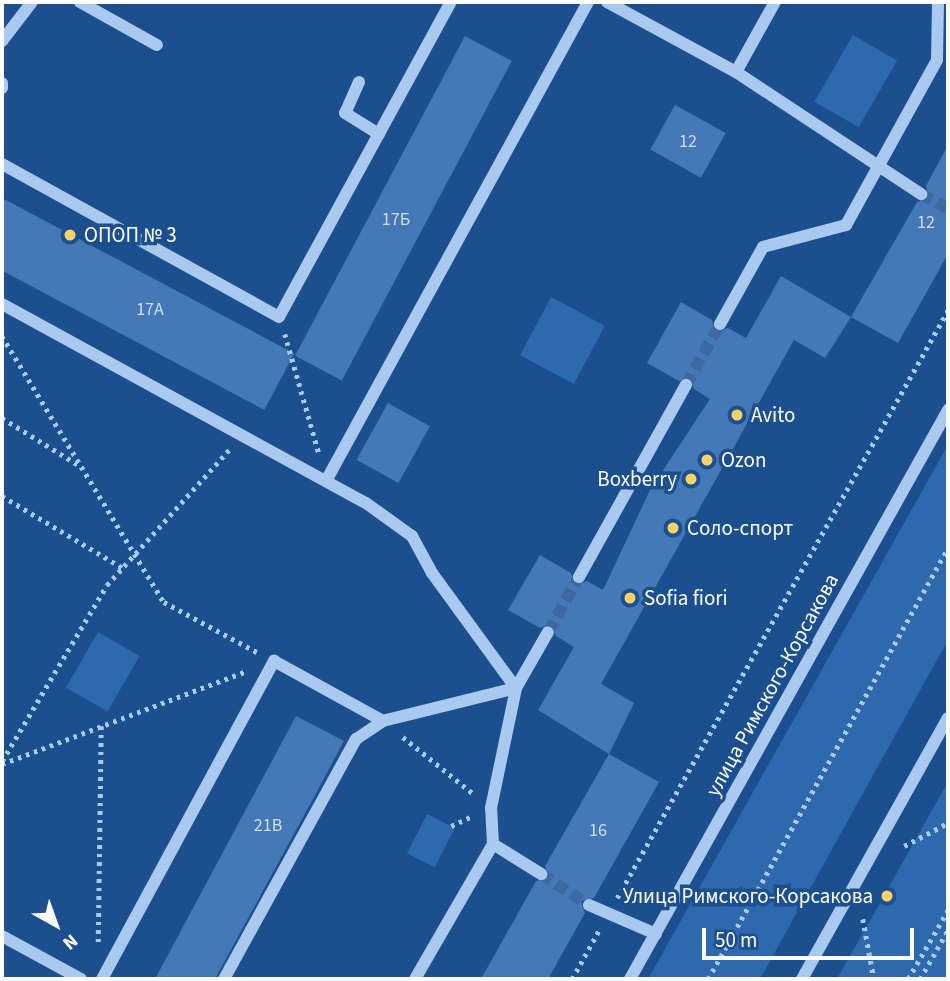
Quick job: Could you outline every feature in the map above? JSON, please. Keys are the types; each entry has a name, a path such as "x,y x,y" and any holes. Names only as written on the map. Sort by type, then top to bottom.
{"street":[{"path":"2,41 32,2"},
{"path":"80,2 157,45"},
{"path":"2,164 279,317 451,2"},
{"path":"326,481 588,2"},
{"path":"607,2 736,72 878,169 921,194"},
{"path":"736,72 775,2"},
{"path":"720,324 763,247 846,225 937,60 938,2"},
{"path":"359,82 345,113 379,134"},
{"path":"2,303 326,481 412,536 432,573 516,688"},
{"path":"579,577 686,385"},
{"name":"улица Римского-Корсакова","path":"630,979 948,410"},
{"path":"415,979 493,844 491,808 516,688 548,632"},
{"path":"102,979 274,661 383,721"},
{"path":"224,979 356,739 383,721 516,688"},
{"path":"802,979 948,718"},
{"path":"493,844 541,874"},
{"path":"589,905 656,934"},
{"path":"2,936 81,979"}],"path":[{"path":"572,979 948,310"},
{"path":"279,317 326,481"},
{"path":"2,336 164,602 274,661"},
{"path":"2,418 81,466"},
{"path":"2,762 107,585 243,436"},
{"path":"2,496 123,568"},
{"path":"708,979 948,547"},
{"path":"2,762 274,661"},
{"path":"383,721 491,808 451,826"},
{"path":"98,953 101,726"},
{"path":"905,846 948,823"},
{"path":"908,979 948,910"},
{"path":"863,919 874,979"},
{"path":"920,979 948,930"}],"shaded area":[{"path":"853,35 897,60 859,127 814,102"},
{"path":"551,297 605,326 574,384 520,355"},
{"path":"948,445 948,640 760,979 648,979"},
{"path":"98,632 140,656 108,711 66,687"},
{"path":"948,782 948,979 837,979"},
{"path":"427,814 455,828 435,867 407,853"}],"building":[{"path":"465,36 512,61 342,381 295,356"},
{"path":"675,105 726,133 701,178 650,150"},
{"path":"948,145 948,254 898,343 851,317 917,202 929,198 926,186"},
{"path":"2,198 294,353 264,410 2,270"},
{"path":"781,276 851,317 825,358 794,340 601,684 634,703 609,754 538,710 574,647 556,636 552,624 540,628 508,610 540,555 571,573 575,585 587,581 603,590 650,490 710,399 694,389 691,378 679,381 647,363 681,302 712,320 716,332 728,328 746,338"},
{"path":"388,403 430,426 398,483 356,460"},
{"path":"296,716 344,741 314,797 215,979 155,979"},
{"path":"609,754 659,782 594,898 581,901 585,913 548,979 481,979 536,881 549,878 545,866"}],"tunnel":[{"path":"921,194 948,209"},
{"path":"686,385 720,324"},
{"path":"548,632 579,577"},
{"path":"541,874 589,905"}],"place":[{"name":"ОПОП № 3","path":"70,235"},
{"name":"Avito","path":"737,415"},
{"name":"Ozon","path":"707,460"},
{"name":"Boxberry","path":"691,479"},
{"name":"Соло-спорт","path":"673,528"},
{"name":"Sofia fiori","path":"630,598"},
{"name":"Улица Римского-Корсакова","path":"887,896"}]}
